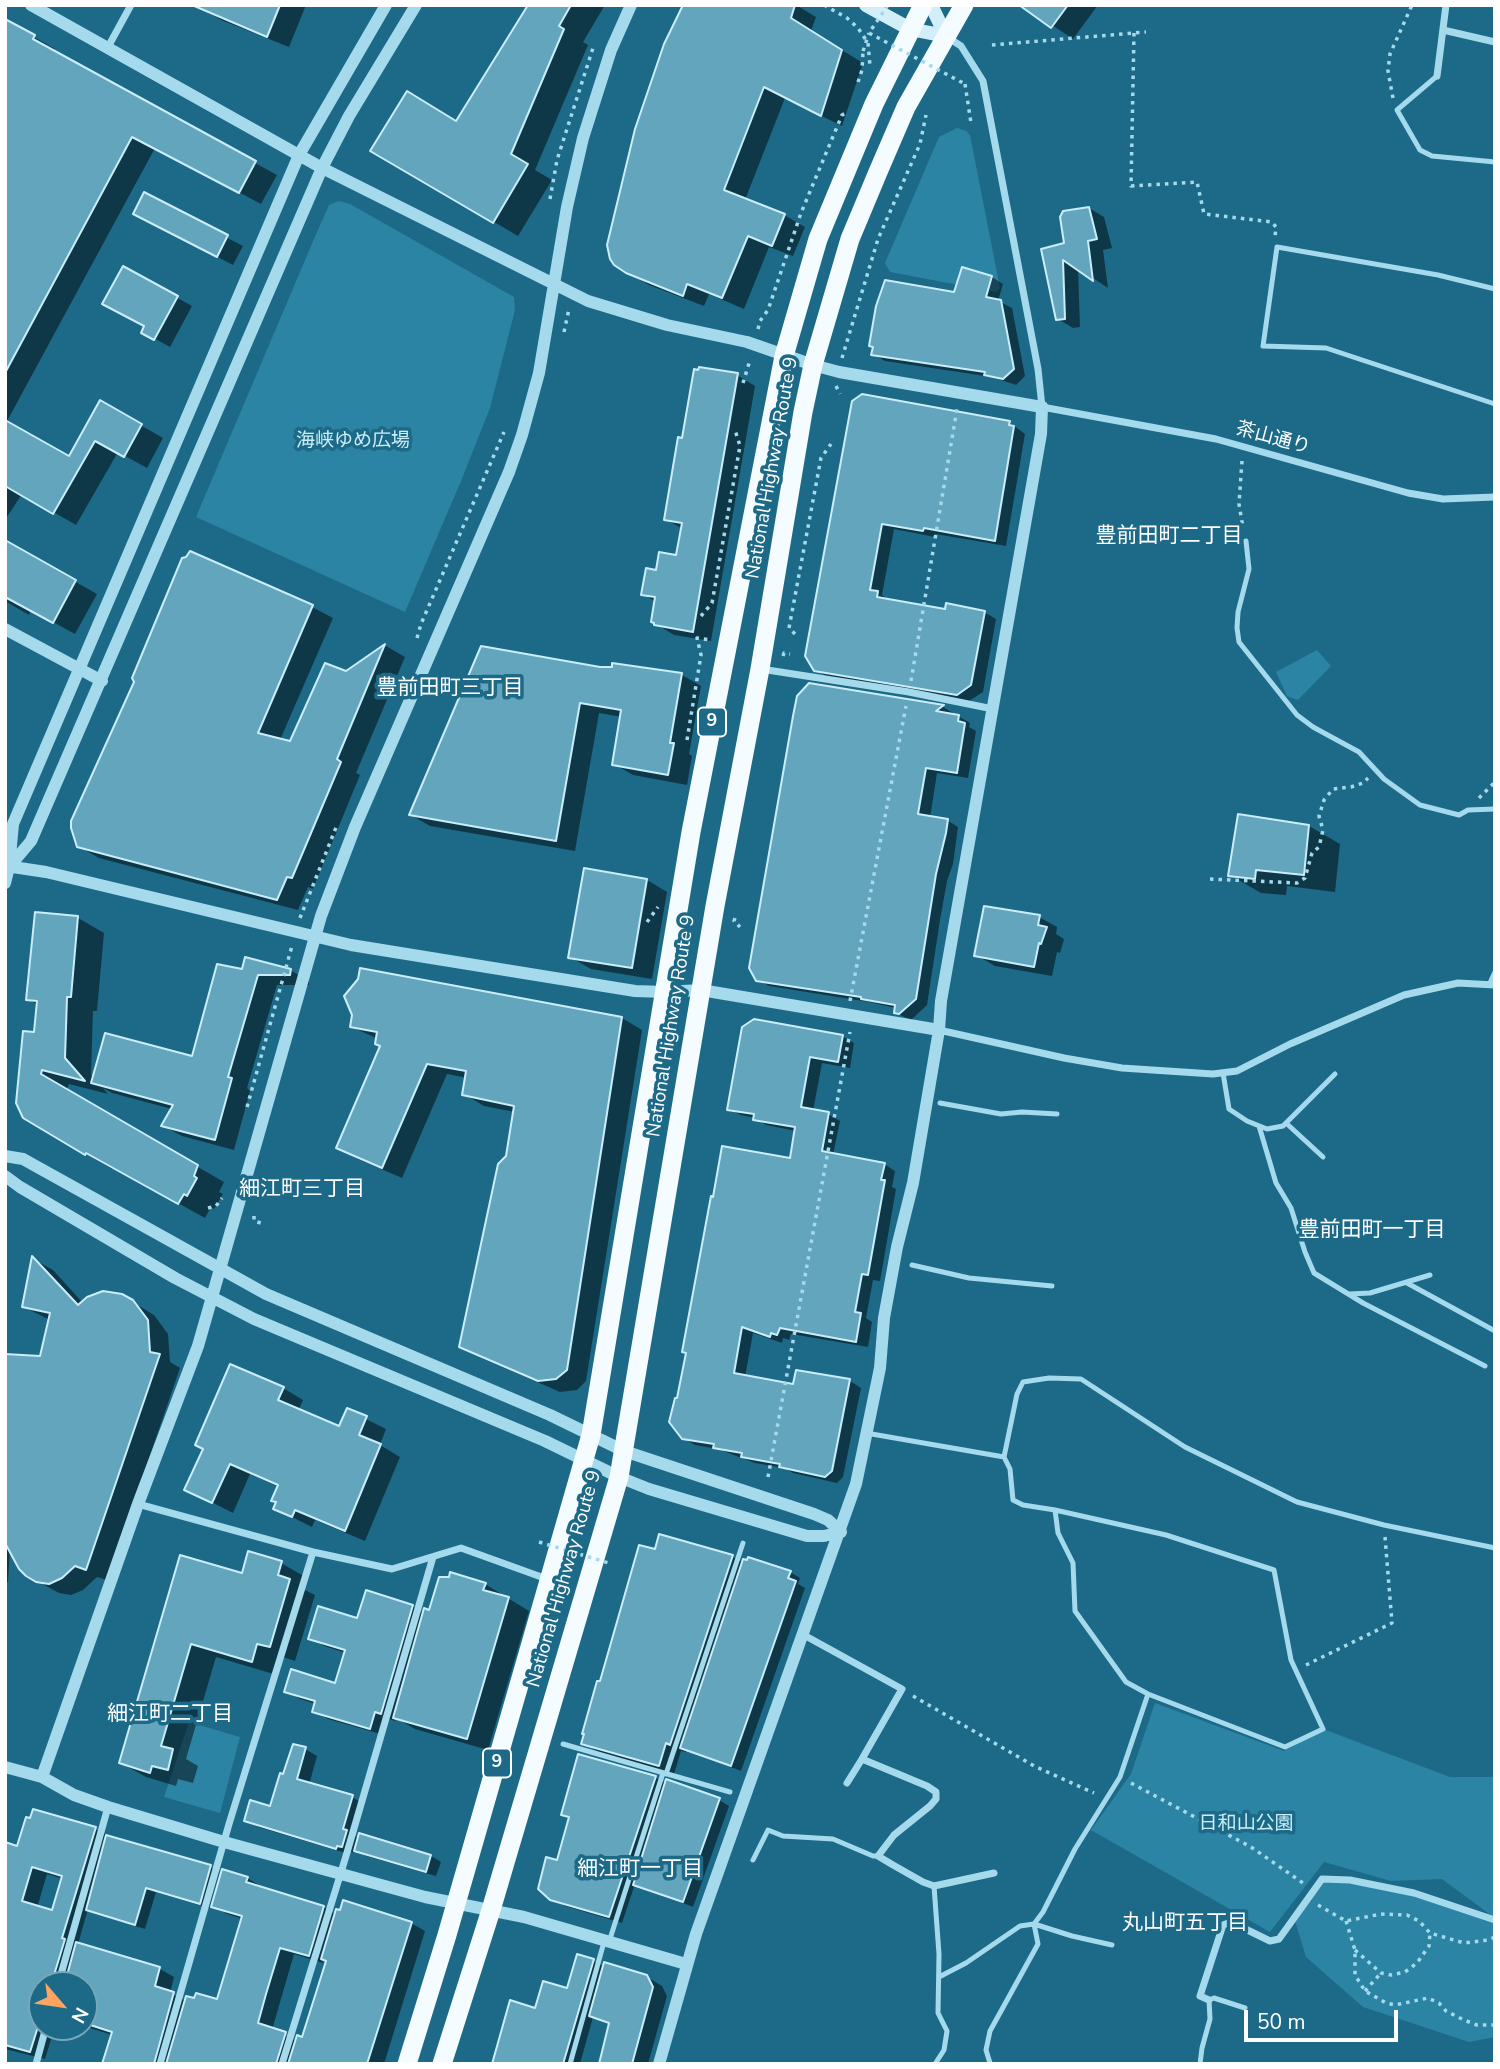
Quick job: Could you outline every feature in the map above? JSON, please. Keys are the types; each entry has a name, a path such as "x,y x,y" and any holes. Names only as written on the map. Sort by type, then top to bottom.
{"highway":[{"name":"National Highway Route 9","path":"407,2064 591,1435 691,832 784,356 818,239 874,104 923,5"},
{"name":"National Highway Route 9","path":"442,2064 491,1910 619,1477 701,990 813,365 850,239 906,107 964,5"}],"main road":[{"path":"866,5 910,29 946,36"},
{"path":"931,5 946,36"}],"street":[{"path":"31,5 322,168 588,301 639,318 747,342 846,374 1042,407"},
{"path":"108,47 131,5"},
{"path":"5,883 13,824 299,155 386,5"},
{"path":"7,866 31,841 322,168 349,116 416,5"},
{"path":"41,1777 138,1504 198,1346 314,937 350,838 509,472 522,435 539,373 567,207 583,138 611,50 631,5"},
{"path":"1437,76 1446,5"},
{"path":"1443,30 1495,42"},
{"path":"659,2064 686,1964 856,1484 880,1368 884,1318 897,1247 913,1183 939,1030 941,1001 1041,433 1042,407 1038,369 983,81 961,46 946,36"},
{"name":"茶山通り","path":"1042,407 1216,439 1408,493 1443,499 1495,497"},
{"path":"5,629 102,681"},
{"path":"760,669 909,692 993,709"},
{"path":"7,866 46,872 314,937 635,991 701,990 939,1030 1122,1068 1185,1073 1237,1071 1258,1063 1290,1044 1404,995 1458,983 1492,985"},
{"path":"5,1156 23,1158 266,1294 624,1451 814,1514 828,1520 841,1532"},
{"path":"5,1176 20,1188 212,1298 254,1319 532,1436 619,1477 649,1489 807,1536 841,1532"},
{"path":"138,1504 313,1552 392,1569 461,1548 550,1580"},
{"path":"160,2064 224,1842 313,1552"},
{"path":"282,2064 341,1874 433,1557"},
{"path":"801,1634 902,1689 847,1783"},
{"path":"862,1759 936,1792 936,1799 894,1835 878,1856 934,1886 994,1872"},
{"path":"5,1766 41,1777 74,1795 108,1807 224,1842 425,1897 524,1917 686,1964"},
{"path":"62,1971 108,1807"},
{"path":"1209,2000 1200,1996 1223,1924 1231,1922 1270,1941 1279,1939 1322,1879 1335,1878 1414,1893 1495,1920"},
{"path":"36,2064 42,2041"}],"lane":[{"path":"1437,76 1397,110 1402,122 1424,154 1495,162"},
{"path":"1495,289 1438,275 1277,247 1263,346 1326,348 1495,404"},
{"path":"1245,541 1249,569 1238,612 1239,642 1297,715 1313,727 1359,752 1384,779 1420,805 1459,815 1468,810 1495,809"},
{"path":"1492,985 1495,972"},
{"path":"1223,1073 1228,1109 1267,1129 1275,1129 1286,1123 1335,1074"},
{"path":"940,1103 1001,1114 1057,1114"},
{"path":"1286,1123 1323,1157"},
{"path":"1259,1126 1276,1183 1291,1208 1314,1273 1347,1294 1485,1366"},
{"path":"912,1265 969,1278 1052,1286"},
{"path":"1347,1294 1370,1293 1430,1275"},
{"path":"1407,1283 1495,1331"},
{"path":"1055,1510 1058,1533 1073,1563 1075,1611 1126,1682 1148,1694 1285,1747 1323,1729 1291,1660 1274,1570 1166,1535 1055,1510 1023,1505 1013,1500 1010,1469 1004,1457 1017,1394 1023,1382 1049,1378 1081,1379 1185,1447 1297,1502 1384,1525 1495,1548"},
{"path":"865,1433 1004,1457"},
{"path":"569,2064 607,1941 743,1543"},
{"path":"990,2063 986,2050 989,2031 1038,1944 1034,1924 1043,1912 1075,1849 1120,1777 1148,1694"},
{"path":"563,1744 730,1792"},
{"path":"754,1860 768,1830 783,1836 833,1839 878,1856"},
{"path":"934,1886 939,1977 938,2013 947,2031 944,2050 935,2064"},
{"path":"939,1977 966,1963 1020,1926 1034,1924 1112,1945"},
{"path":"1200,2064 1210,2019 1209,2000 1214,1998 1245,2008"}],"path":[{"path":"824,5 847,18 864,37 870,53 869,74"},
{"path":"858,82 869,33 888,5"},
{"path":"1397,110 1388,71 1390,54 1412,5"},
{"path":"992,45 1146,32"},
{"path":"869,33 965,85 971,123"},
{"path":"1134,33 1131,187 1197,182 1204,214 1272,222 1276,227 1277,247"},
{"path":"841,363 878,239 920,144 930,107"},
{"path":"760,321 768,310 801,214 842,115 854,109"},
{"path":"743,383 746,373"},
{"path":"850,1003 909,692 957,407"},
{"path":"416,645 421,624 508,422"},
{"path":"701,616 712,603 740,446 735,430"},
{"path":"795,634 789,628 821,458 831,444"},
{"path":"1242,461 1239,504 1245,541"},
{"path":"697,638 711,640"},
{"path":"1210,879 1297,883 1305,877 1312,853 1319,847 1323,830 1319,816 1324,800 1332,789 1363,783 1376,771"},
{"path":"303,911 332,832 339,821"},
{"path":"245,1115 285,967"},
{"path":"768,1477 850,1030"},
{"path":"208,1208 216,1206 223,1196"},
{"path":"254,1221 264,1224"},
{"path":"1296,1670 1392,1623 1384,1525"},
{"path":"539,1542 612,1564"},
{"path":"902,1689 1034,1766 1106,1799"},
{"path":"1120,1777 1251,1847 1304,1884"},
{"path":"1307,1899 1346,1921 1381,1914 1406,1914 1419,1921 1430,1933 1464,1943 1495,1937"},
{"path":"1346,1921 1355,1950 1354,1976 1365,1991 1395,2005 1428,1998 1464,2020 1477,2025 1495,2025"},
{"path":"1355,1950 1381,1973 1391,1975 1405,1972 1417,1963 1429,1946 1430,1933"},
{"path":"1365,1991 1381,1973"}],"green space":[{"path":"957,128 970,135 1000,288 996,292 890,272 885,263 939,137"},
{"name":"海峡ゆめ広場","path":"339,201 350,204 514,297 515,310 490,408 405,612 196,517 329,205"},
{"path":"1317,650 1331,666 1298,700 1287,696 1276,672"},
{"name":"日和山公園","path":"1155,1703 1284,1751 1323,1729 1450,1777 1495,1777 1495,1915 1492,1916 1442,1879 1391,1881 1324,1862 1270,1932 1091,1830 1131,1774"},
{"path":"189,1722 240,1737 220,1813 164,1797"},
{"name":"日和山公園","path":"1322,1879 1414,1893 1495,1920 1495,2037 1469,2042 1363,2007 1306,1957 1294,1918"}],"building":[{"path":"192,5 280,5 267,37"},
{"path":"528,5 571,5 559,26 564,29 511,154 528,164 493,223 370,151 407,91 456,121"},
{"path":"683,5 795,5 791,18 842,50 821,116 764,87 724,190 785,214 772,246 748,236 722,298 687,284 683,296 626,273 614,265 607,245 635,129 664,44"},
{"path":"1019,5 1068,5 1051,28"},
{"path":"5,19 35,35 33,39 256,161 239,193 132,137 5,373"},
{"path":"144,192 228,235 217,257 133,214"},
{"path":"1089,207 1097,239 1088,241 1093,281 1063,260 1065,319 1056,320 1041,249 1064,243 1060,217 1063,211"},
{"path":"123,266 178,296 154,340 141,333 144,326 102,304"},
{"path":"962,267 992,276 986,297 1001,300 1014,369 1003,379 984,375 985,372 871,355 873,347 869,346 876,306 885,280 954,292"},
{"path":"699,367 738,373 693,632 654,625 651,622 655,597 641,595 646,568 656,570 659,552 676,555 682,523 664,520 678,437 682,438 694,369 698,370"},
{"path":"862,394 1010,421 1009,425 1014,426 995,541 924,528 923,531 882,524 870,590 878,591 877,597 945,609 946,603 985,611 971,685 957,695 814,671 805,656 852,401"},
{"path":"100,400 142,424 124,457 95,441 53,514 5,486 5,420 69,456"},
{"path":"5,540 76,580 53,623 5,597"},
{"path":"190,551 313,605 258,733 290,741 325,663 346,671 385,644 337,759 341,762 292,878 287,877 277,900 77,847 71,828 71,821 134,682 132,678 182,558"},
{"path":"481,646 600,667 612,667 612,663 682,673 670,743 674,743 668,775 612,765 621,710 580,703 556,841 409,815"},
{"path":"809,683 944,705 936,711 959,715 958,721 965,723 957,773 926,768 918,814 948,819 936,874 916,999 899,1014 894,1013 895,1005 861,997 756,981 749,968 797,696"},
{"path":"1238,814 1309,825 1304,875 1256,870 1255,879 1228,876"},
{"path":"584,868 647,879 632,968 568,958"},
{"path":"984,906 1040,915 1038,925 1047,927 1041,944 1039,943 1034,967 974,956"},
{"path":"35,912 78,916 71,997 67,997 65,1058 85,1081 42,1070 41,1074 198,1165 194,1176 197,1178 187,1196 184,1194 178,1204 86,1153 85,1155 23,1118 16,1103 23,1031 34,1032 37,1001 26,1000"},
{"path":"245,957 291,969 290,975 258,975 228,1077 232,1078 215,1140 161,1126 173,1105 91,1083 105,1033 192,1056 217,964 242,969"},
{"path":"360,968 622,1017 567,1370 556,1379 538,1381 459,1347 498,1164 506,1156 514,1106 462,1095 466,1071 427,1064 382,1168 336,1148 380,1046 375,1044 377,1032 350,1027 352,1015 344,996 358,979"},
{"path":"754,1019 843,1035 838,1062 810,1057 801,1107 829,1112 822,1151 885,1163 881,1180 885,1180 868,1275 862,1274 855,1312 861,1313 856,1342 780,1328 777,1335 771,1333 770,1337 742,1327 734,1373 793,1384 796,1370 850,1379 832,1471 825,1477 779,1467 780,1464 741,1457 742,1453 713,1448 714,1444 682,1439 669,1422 686,1353 682,1352 722,1146 790,1158 795,1127 753,1120 754,1114 727,1110 742,1027"},
{"path":"32,1256 78,1305 87,1297 103,1291 122,1294 133,1300 148,1320 150,1352 160,1354 86,1570 75,1566 62,1578 49,1584 36,1582 26,1576 19,1569 5,1543 5,1354 40,1356 50,1313 22,1307"},
{"path":"230,1364 284,1387 278,1400 339,1426 347,1408 367,1416 359,1435 381,1444 345,1531 295,1510 292,1517 273,1509 276,1502 271,1501 278,1485 230,1464 212,1503 184,1490 203,1449 195,1445"},
{"path":"659,1534 733,1555 670,1745 666,1743 659,1766 581,1744 597,1681 600,1681 639,1545 655,1549"},
{"path":"248,1551 282,1561 278,1575 290,1579 270,1647 257,1644 252,1662 191,1644 161,1746 173,1749 168,1770 152,1766 150,1773 119,1763 180,1555 242,1573"},
{"path":"748,1557 791,1571 788,1578 796,1581 731,1766 680,1748 743,1559 747,1560"},
{"path":"450,1572 486,1583 483,1590 509,1597 467,1739 393,1718 424,1608 429,1610 439,1577 449,1577"},
{"path":"366,1590 413,1605 381,1714 375,1712 370,1729 312,1712 315,1701 284,1692 291,1669 335,1683 345,1650 308,1639 318,1606 357,1618"},
{"path":"293,1744 306,1747 297,1779 353,1795 343,1829 347,1830 342,1847 337,1846 336,1849 244,1821 250,1800 270,1806 280,1773 283,1774"},
{"path":"578,1754 656,1776 609,1917 550,1900 538,1889 546,1857 557,1860 569,1817 561,1815"},
{"path":"666,1779 720,1798 683,1902 633,1885"},
{"path":"33,1809 96,1827 62,1938 65,1939 55,1971 28,1971 28,2041 33,2041 30,2052 5,2045 5,1842 17,1846 26,1817 30,1818","holes":["32,1867 62,1876 52,1910 22,1901"]},
{"path":"359,1833 431,1855 426,1872 354,1851"},
{"path":"106,1835 211,1865 200,1904 146,1888 135,1925 86,1910"},
{"path":"222,1869 248,1877 246,1882 324,1906 309,1956 280,1948 266,1994 258,2023 286,2032 276,2064 166,2064 186,1996 194,1998 196,1993 217,1999 242,1916 211,1907"},
{"path":"343,1900 412,1922 367,2064 288,2064 297,2035 302,2037 326,1961 321,1959 336,1909 340,1910"},
{"path":"76,1942 160,1967 155,1986 174,1992 154,2064 102,2064 112,2032 98,2028 98,1971 68,1971"},
{"path":"577,1954 594,1959 563,2064 492,2064 510,2000 535,2008 543,1981 567,1988"},
{"path":"604,1962 647,1975 653,1987 632,2064 599,2064 609,2023 589,2016"}],"district":[{"name":"豊前田町二丁目","path":"1169,537"},
{"name":"豊前田町三丁目","path":"450,689"},
{"name":"細江町三丁目","path":"302,1190"},
{"name":"豊前田町一丁目","path":"1372,1231"},
{"name":"細江町二丁目","path":"170,1715"},
{"name":"細江町一丁目","path":"640,1870"},
{"name":"丸山町五丁目","path":"1185,1924"}]}
